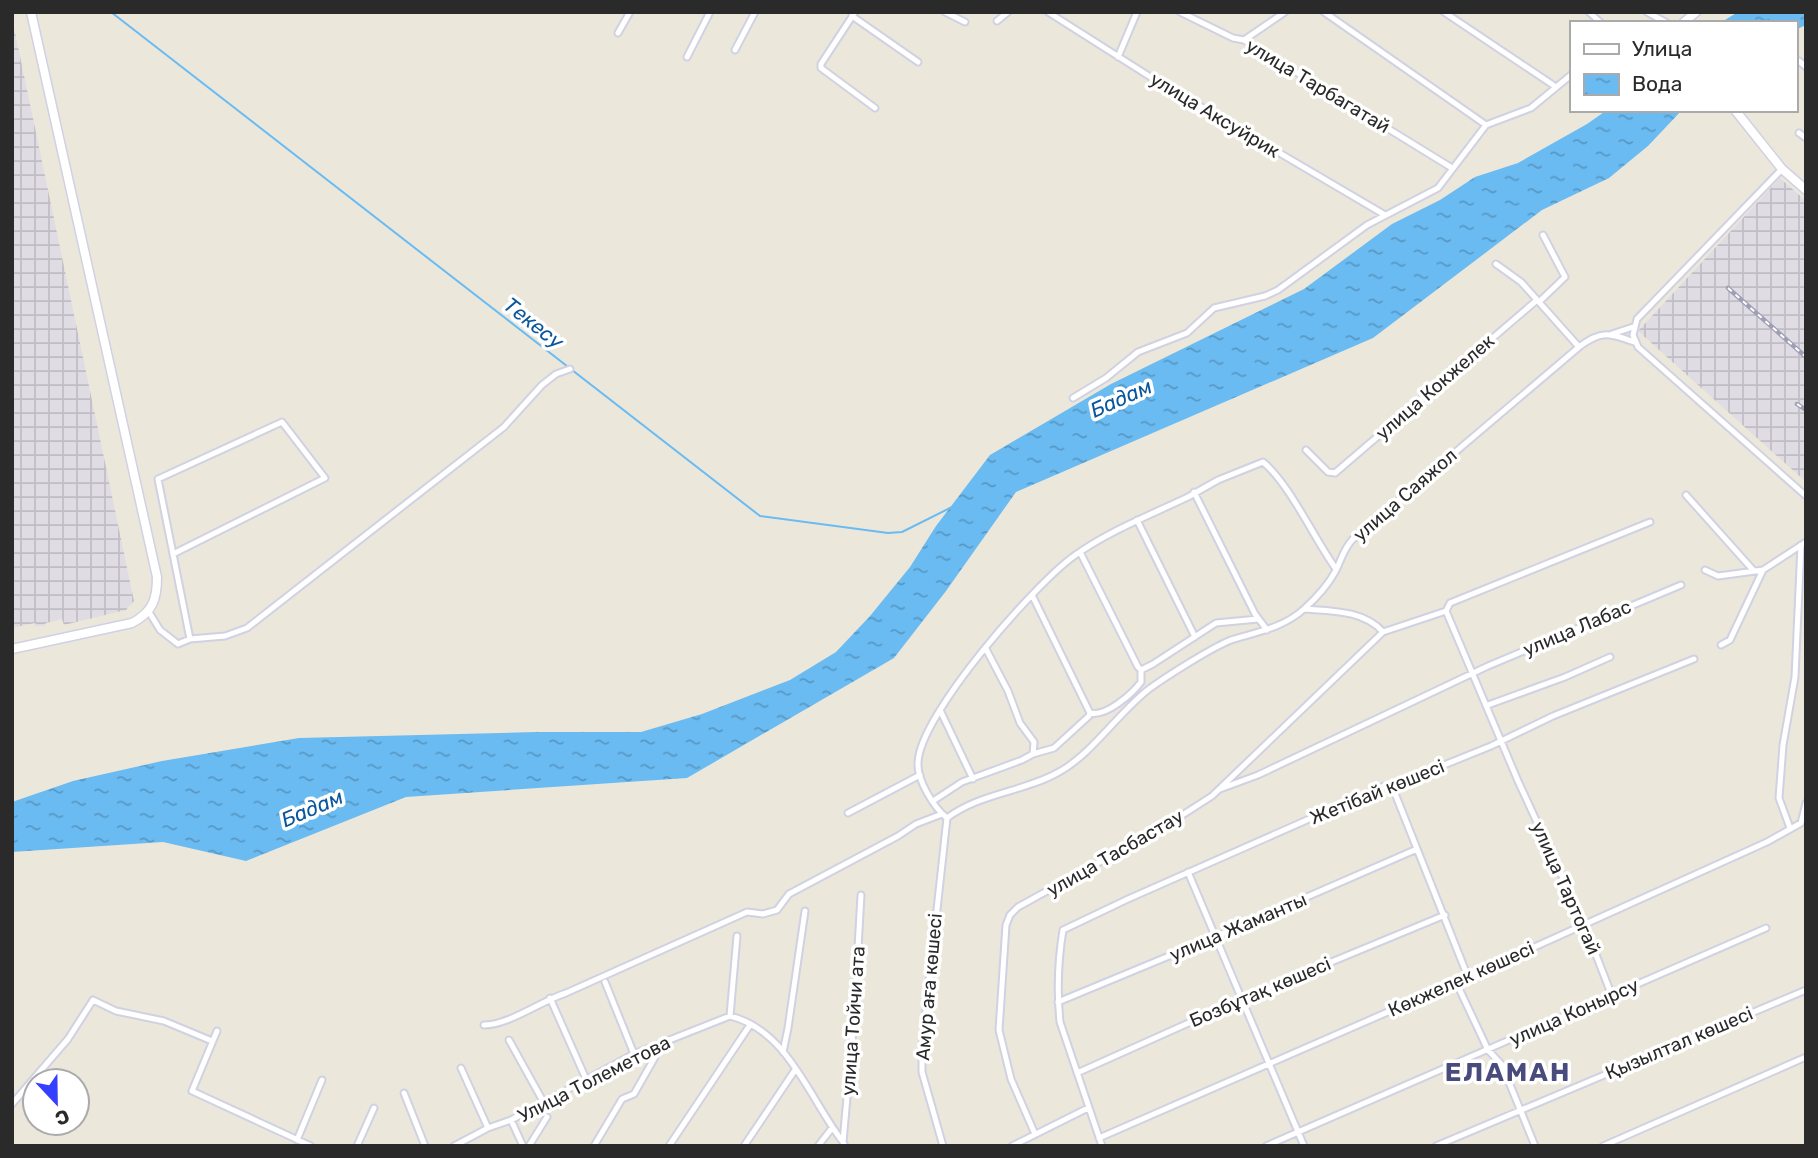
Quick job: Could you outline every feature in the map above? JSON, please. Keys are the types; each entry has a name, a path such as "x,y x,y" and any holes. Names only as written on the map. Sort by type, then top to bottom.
{"street":[{"path":"12,649 132,623 149,612 155,603 157,577 31,12"},
{"path":"618,33 630,12"},
{"path":"687,57 710,12"},
{"path":"735,50 755,12"},
{"path":"945,12 965,22"},
{"path":"997,21 1008,12"},
{"name":"улица Аксуйрик","path":"1048,12 1118,57 1385,215"},
{"path":"1118,57 1137,12"},
{"name":"улица Тарбагатай","path":"1180,12 1233,38 1244,40 1452,168"},
{"path":"1244,40 1285,12"},
{"path":"1324,12 1486,125"},
{"path":"1444,12 1556,87"},
{"path":"1647,12 1663,21"},
{"path":"876,108 821,68 853,14 918,62"},
{"path":"1799,61 1806,67"},
{"path":"1073,398 1106,379 1139,352 1187,332 1214,308 1265,296 1278,290 1367,225 1438,188 1486,125 1531,108 1570,76"},
{"path":"1737,112 1782,169 1806,190"},
{"path":"1799,133 1806,138"},
{"path":"1782,169 1637,319 1633,327 1634,342 1806,496"},
{"name":"улица Кокжелек","path":"1306,450 1332,474 1565,277 1543,235"},
{"path":"1496,264 1521,282 1579,347"},
{"name":"улица Саяжол","path":"550,998 747,912 764,914 777,911 789,894 898,836 911,826 1042,781 1061,771 1077,760 1149,689 1220,645 1267,631 1304,609 1336,570 1352,540 1579,347 1590,339 1633,327"},
{"path":"1612,334 1634,342"},
{"path":"149,612 168,639 178,645 190,639 225,636 247,628 505,428 542,385 556,374 570,369"},
{"path":"173,554 326,478 282,422 158,479 173,554 190,639"},
{"path":"944,816 933,801 917,765 930,725 986,649 1032,596 1080,552 1137,520 1263,462 1293,500 1336,570"},
{"path":"1194,492 1258,619 1267,631"},
{"path":"1686,495 1753,570"},
{"path":"1137,520 1195,637"},
{"name":"улица Тасбастау","path":"1035,1134 1012,1079 999,1030 1006,925 1010,915 1018,907 1170,823 1218,790 1383,632 1446,611 1450,603 1650,522"},
{"path":"1721,645 1730,640 1763,570 1803,543"},
{"path":"1790,828 1779,798 1783,745 1794,677 1803,543"},
{"path":"1032,596 1090,713 1097,715 1139,686 1142,679 1139,669 1080,552"},
{"path":"1705,570 1717,576 1763,570"},
{"name":"улица Лабас","path":"1218,790 1258,775 1488,666 1681,585"},
{"path":"1304,609 1345,612 1364,618 1383,632"},
{"name":"улица Тартогай","path":"1446,611 1503,740 1518,781 1584,924 1612,996"},
{"path":"1139,669 1220,621 1258,619"},
{"path":"986,649 1009,691 1020,723 1034,742 1032,754"},
{"path":"1488,705 1565,677 1610,657"},
{"name":"Жетібай көшесі","path":"1058,1002 1063,930 1384,786 1392,786 1553,716 1694,659"},
{"path":"940,710 973,779"},
{"path":"933,801 961,782 1054,748 1090,713"},
{"path":"848,813 920,775"},
{"path":"1392,786 1468,977"},
{"name":"Көкжелек көшесі","path":"1099,1138 1457,982 1767,842 1803,822 1806,803"},
{"name":"Амур аға көшесі","path":"943,1146 922,1072 928,973 944,816"},
{"name":"улица Жаманты","path":"1058,1002 1417,849"},
{"path":"1188,873 1304,1146"},
{"name":"улица Тойчи ата","path":"844,1144 855,1019 861,895"},
{"path":"783,1052 805,911"},
{"name":"Бозбұтақ көшесі","path":"1077,1073 1242,999 1445,915"},
{"name":"улица Конырсу","path":"1266,1146 1766,928"},
{"path":"737,936 730,1016 750,1025 775,1042 844,1144"},
{"path":"605,982 634,1054"},
{"path":"1457,982 1488,1049 1502,1065 1535,1146"},
{"name":"Қызылтал көшесі","path":"1436,1146 1806,990"},
{"path":"484,1025 497,1023 550,998 586,1079"},
{"path":"12,1104 68,1039 93,1000 116,1011 163,1021 212,1041"},
{"path":"1058,1002 1060,1022 1102,1146"},
{"name":"Улица Толеметова","path":"454,1146 488,1128 511,1120 634,1054 730,1016"},
{"path":"669,1146 750,1025"},
{"path":"217,1031 192,1091 311,1146"},
{"path":"509,1040 544,1103"},
{"path":"594,1146 622,1099 634,1094 663,1042"},
{"path":"1603,1146 1806,1057"},
{"path":"461,1068 488,1128"},
{"path":"744,1146 795,1070"},
{"path":"298,1140 322,1080"},
{"path":"404,1093 425,1146"},
{"path":"357,1146 374,1108"},
{"path":"1012,1146 1024,1143 1035,1134 1088,1108"},
{"path":"529,1146 547,1117"},
{"path":"511,1120 523,1146"},
{"path":"818,1146 832,1128"}],"shaded area":[{"path":"12,18 134,601 126,610 64,625 62,619 44,626 36,626 35,623 12,628"},
{"path":"1780,178 1806,201 1806,482 1638,331"}],"water":[{"path":"1738,12 1806,12 1806,25 1797,29 1797,21 1723,21"},
{"name":"Бадам","path":"1604,112 1680,112 1648,146 1609,178 1542,210 1373,338 1016,492 946,591 894,658 687,778 406,797 246,861 163,842 12,852 12,802 73,781 162,761 299,738 641,732 702,714 790,680 836,652 870,616 910,567 936,526 990,455 1111,384 1304,289 1392,224 1440,200 1475,177 1518,163"}],"waterway":[{"name":"Текесу","path":"111,12 760,516 888,533 902,532 952,507"}],"railway":[{"path":"1728,288 1806,357"},
{"path":"1797,404 1806,410"}],"district":[{"name":"ЕЛАМАН","path":"1508,1072"}]}
